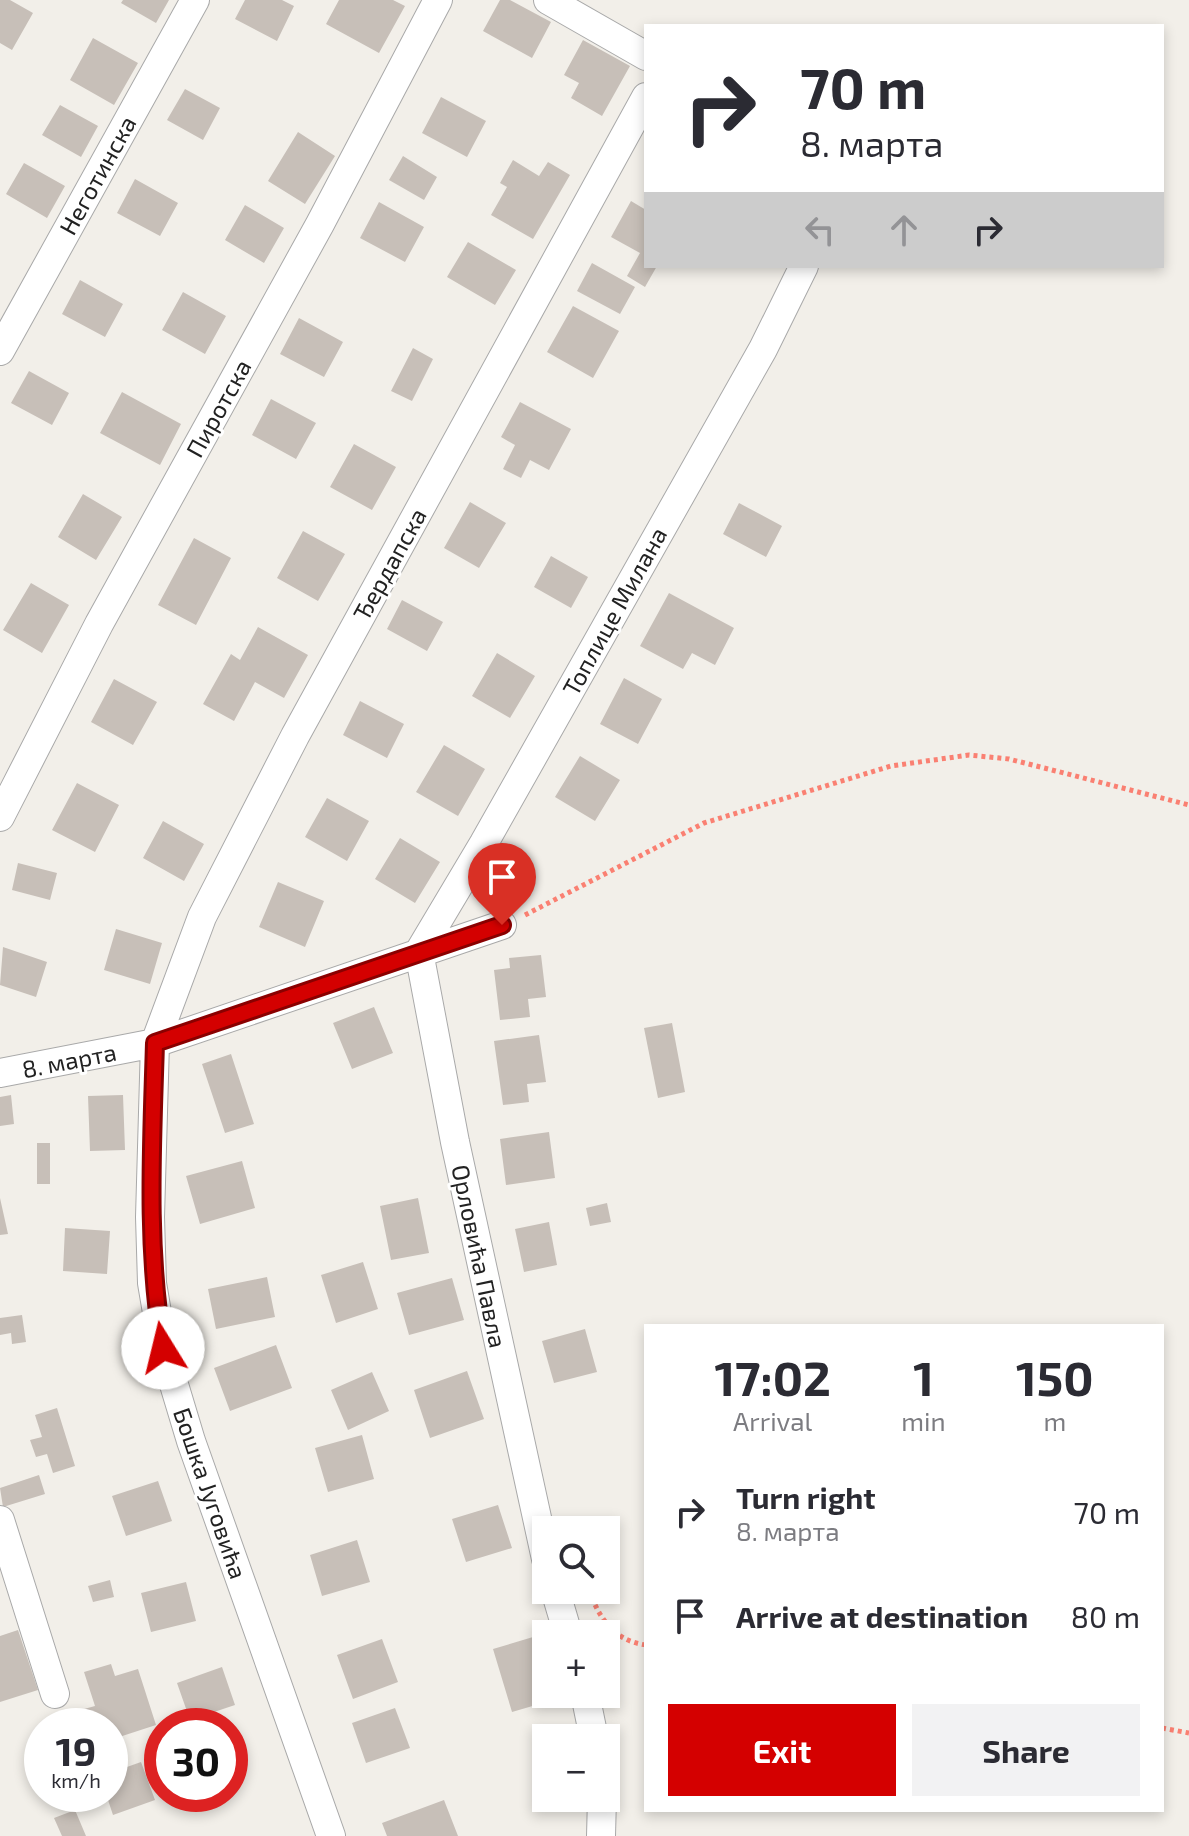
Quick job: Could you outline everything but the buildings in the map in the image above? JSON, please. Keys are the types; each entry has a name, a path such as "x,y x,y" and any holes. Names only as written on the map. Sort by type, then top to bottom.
{"street":[{"name":"Неготинска","path":"0,351 195,0"},
{"name":"Пиротска","path":"0,817 99,624 320,224 438,0"},
{"path":"548,0 644,55"},
{"name":"Ђердапска","path":"155,1043 202,917 295,736 644,101"},
{"name":"Топлице Милана","path":"419,952 484,843 763,349 803,268"},
{"name":"8. марта","path":"0,1073 155,1043 502,925"},
{"name":"Орловића Павла","path":"419,952 455,1142 537,1516"},
{"name":"Бошка Југовића","path":"155,1043 150,1217 152,1283 163,1348 191,1441 331,1836"},
{"path":"0,1520 55,1694"},
{"path":"601,1836 602,1812"}],"path":[{"path":"502,925 571,895 704,823 891,766 969,755 1009,759 1066,777 1189,805"},
{"path":"594,1604 597,1613 612,1631 644,1644"},
{"path":"1164,1728 1189,1733"}],"route":[{"path":"163,1348 152,1283 150,1217 155,1043 502,925"}]}
